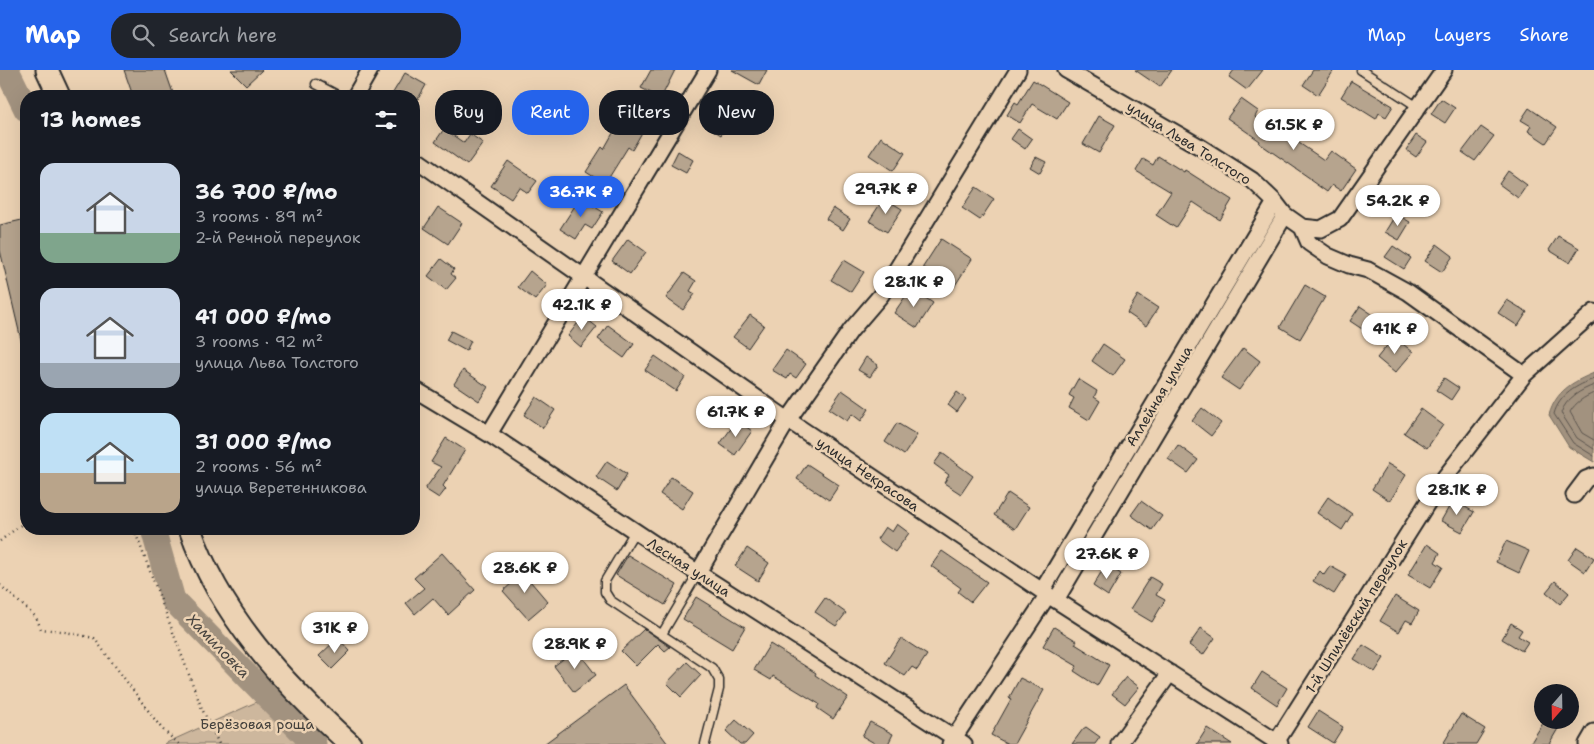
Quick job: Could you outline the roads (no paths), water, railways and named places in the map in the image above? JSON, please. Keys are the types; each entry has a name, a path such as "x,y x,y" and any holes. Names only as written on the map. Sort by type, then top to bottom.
{"main road":[{"path":"47,70 57,90"},
{"path":"192,535 199,554 225,604 258,650 300,696 350,744"}],"street":[{"path":"358,90 370,70"},
{"path":"489,434 708,70"},
{"path":"698,573 788,420 850,330 881,295 1018,70"},
{"name":"улица Льва Толстого","path":"1066,70 1202,148 1252,180 1275,202 1284,215 1302,227 1310,243 1328,256 1348,265 1368,270 1408,292 1524,375"},
{"path":"1302,227 1320,229 1340,219 1444,70"},
{"name":"улица Некрасова","path":"420,162 788,420 1049,595 1277,743"},
{"name":"Аллейная улица","path":"1049,595 1275,202"},
{"name":"Аллейная улица","path":"956,742 1284,215"},
{"name":"1-й Шпилёвский переулок","path":"1277,743 1438,486 1524,375 1594,312"},
{"name":"Лесная улица","path":"420,393 489,434 956,742"},
{"path":"1574,495 1586,479 1594,476"},
{"path":"1119,744 1170,673"},
{"path":"1587,744 1594,732"}],"lane":[{"path":"1361,70 1418,107"},
{"path":"316,84 328,90"},
{"path":"635,531 605,581 605,592 610,600 712,668 719,680 719,689 705,744"},
{"path":"662,634 698,573"}],"water":[{"path":"1594,373 1594,462 1569,447 1549,415 1556,400 1566,388"}],"waterway":[{"name":"Хамиловка","path":"7,70 20,97"},
{"name":"Хамиловка","path":"155,535 173,600 314,744"}],"park label":[{"name":"Берёзовая роща","path":"257,724"}]}
